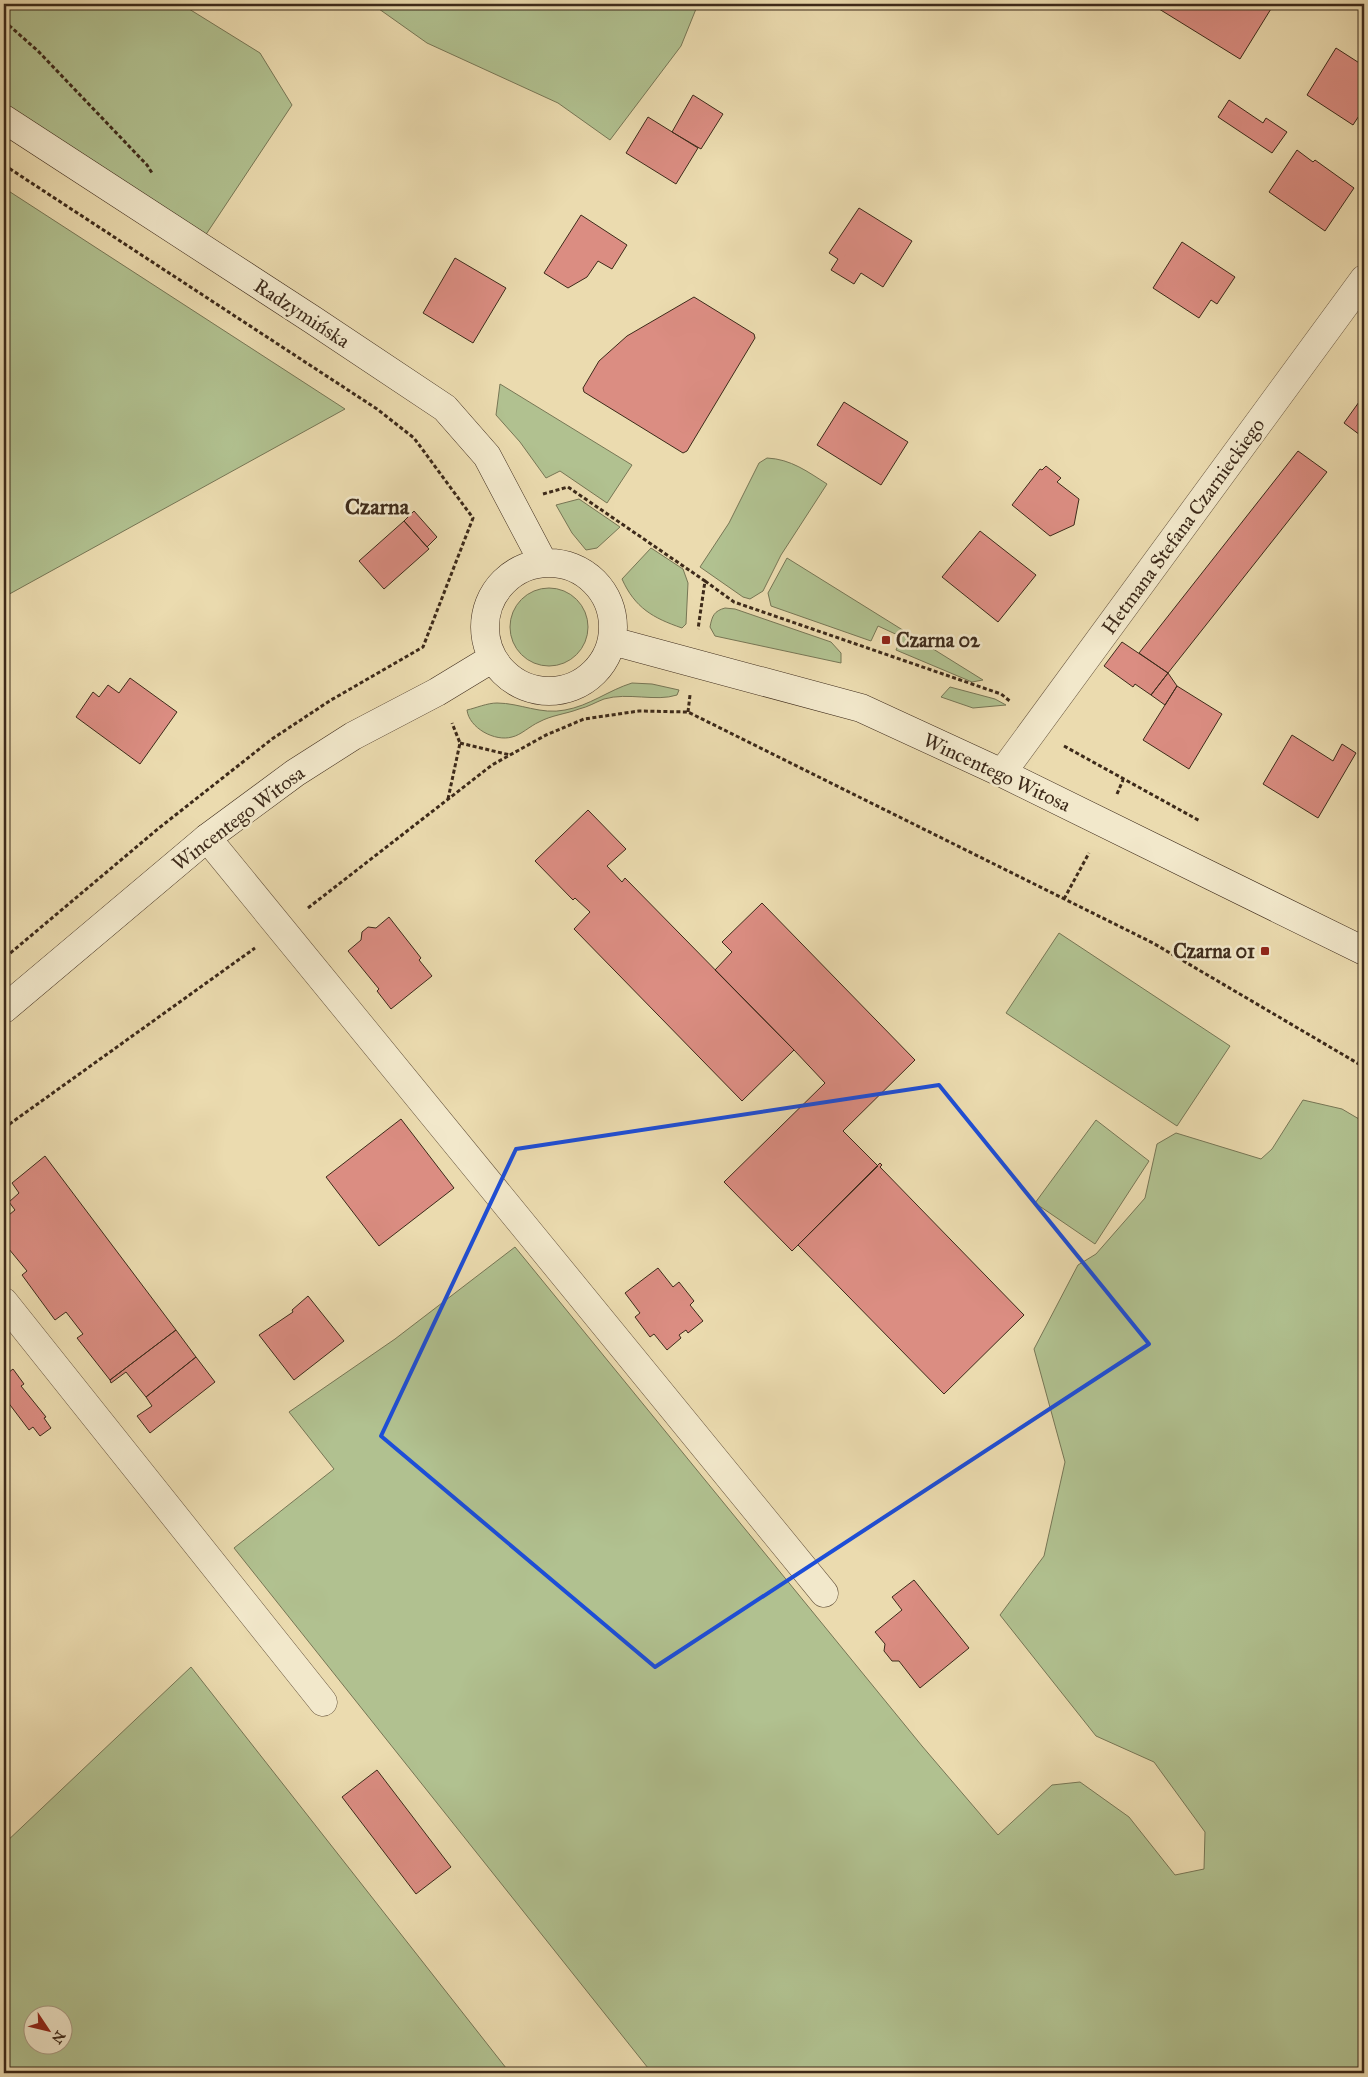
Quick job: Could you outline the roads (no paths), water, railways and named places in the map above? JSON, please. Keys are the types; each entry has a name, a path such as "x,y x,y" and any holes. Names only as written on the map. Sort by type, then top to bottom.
{"street":[{"name":"Radzymińska","path":"4,118 445,408 487,456 544,562"},
{"name":"Hetmana Stefana Czarnieckiego","path":"1002,773 1364,279"},
{"path":"544,562 564,564 582,571 598,584 608,601 613,620 612,640 604,661 589,677 570,688 548,691 526,687 507,676 493,658 486,638 486,617 492,597 505,580 523,568 544,562"},
{"name":"Wincentego Witosa","path":"612,640 693,664 861,708 1002,773 1364,951"},
{"name":"Wincentego Witosa","path":"4,1009 207,838 295,773 353,736 437,692 493,658"},
{"path":"207,838 824,1593"},
{"path":"4,1302 323,1702"}],"place":[{"name":"Czarna 02","path":"886,640"},
{"name":"Czarna 01","path":"1265,951"}],"district":[{"name":"Czarna","path":"377,506"}]}
